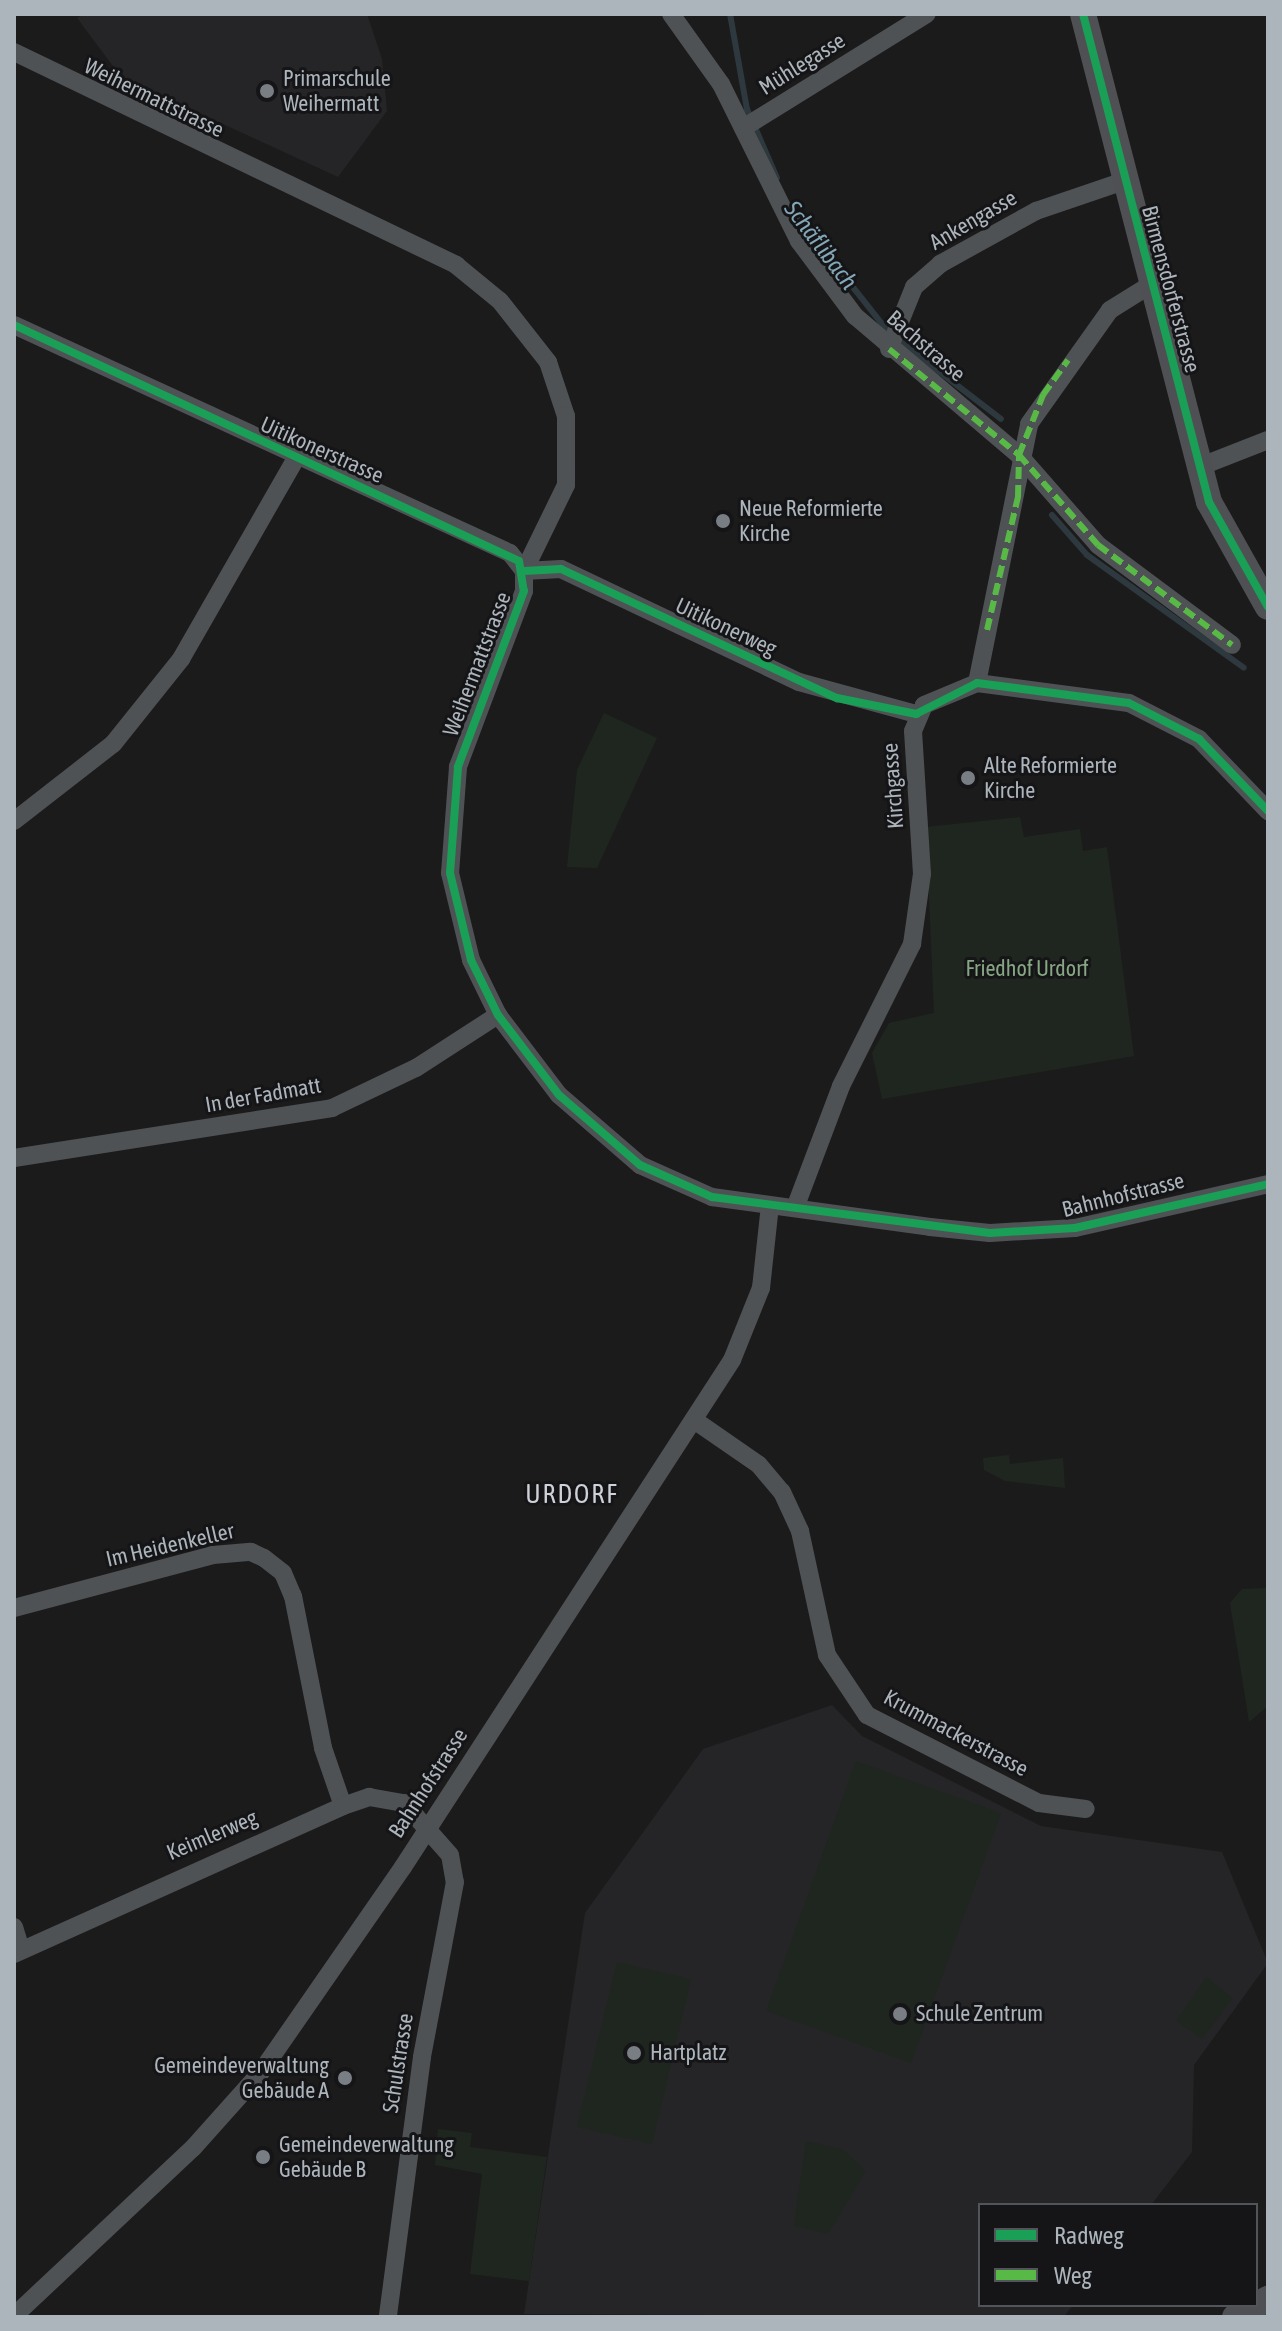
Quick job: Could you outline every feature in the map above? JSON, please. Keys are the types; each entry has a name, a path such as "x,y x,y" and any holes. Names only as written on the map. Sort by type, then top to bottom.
{"main road":[{"name":"Birmensdorferstrasse","path":"1083,14 1199,467 1219,524 1268,607"},
{"path":"1235,2317 1253,2307"}],"street":[{"name":"Bachstrasse","path":"671,14 751,124 799,241 894,343 1019,455 1098,545 1232,645"},
{"name":"Mühlegasse","path":"751,124 927,14"},
{"name":"Weihermattstrasse","path":"14,52 213,154 429,249 500,301 548,362 570,446 564,495 524,571 524,591 458,767 450,838 450,873 471,960 498,1015 559,1095 640,1165 712,1197 795,1208"},
{"name":"Ankengasse","path":"894,343 914,287 940,264 1036,211 1124,181"},
{"path":"1150,285 1119,301 1060,371 1019,455 1018,497 977,683 1090,695 1163,715 1199,739 1268,811"},
{"name":"Uitikonerstrasse","path":"14,325 296,458 510,553 524,571"},
{"path":"1199,467 1268,440"},
{"path":"14,821 113,744 181,659 296,458"},
{"name":"Uitikonerweg","path":"524,571 561,569 799,682 916,714"},
{"name":"Kirchgasse","path":"795,1208 841,1086 912,944 922,874 916,714 977,683"},
{"name":"In der Fadmatt","path":"14,1158 332,1108 416,1068 498,1015"},
{"name":"Bahnhofstrasse","path":"795,1208 990,1233 1048,1231 1268,1184"},
{"name":"Bahnhofstrasse","path":"14,2316 34,2309 193,2148 261,2072 697,1422 761,1288 770,1205"},
{"name":"Krummackerstrasse","path":"697,1422 759,1465 782,1492 803,1543 827,1655 867,1715 1039,1803 1086,1809"},
{"name":"Im Heidenkeller","path":"14,1608 213,1555 251,1552 264,1558 283,1573 293,1596 323,1748 343,1806"},
{"name":"Keimlerweg","path":"17,1952 343,1806 392,1798 428,1826"},
{"name":"Schulstrasse","path":"388,2317 422,2057 455,1882 450,1855 428,1826"},
{"path":"14,1927 17,1952"}],"shaded area":[{"name":"Primarschule Weihermatt","path":"83,14 367,14 382,59 387,111 338,177 121,77 77,18"},
{"name":"Schule Zentrum","path":"832,1705 862,1736 1041,1826 1222,1852 1268,1963 1194,2065 1192,2152 1153,2203 978,2203 978,2307 1072,2307 1064,2317 524,2314 585,1913 703,1749"}],"green space":[{"path":"604,713 657,738 597,868 567,867 577,770"},
{"name":"Friedhof Urdorf","path":"1020,817 1024,837 1080,829 1083,851 1107,847 1134,1056 882,1099 872,1053 889,1023 934,1013 926,827"},
{"path":"1009,1455 1010,1464 1063,1458 1065,1488 1005,1481 984,1470 983,1458"},
{"path":"1268,1588 1268,1706 1249,1722 1230,1603 1242,1589"},
{"path":"856,1761 1001,1813 911,2063 766,2011"},
{"name":"Hartplatz","path":"617,1962 691,1979 652,2144 577,2127"},
{"path":"1206,1977 1233,1998 1202,2039 1176,2021"},
{"path":"438,2129 472,2133 470,2147 547,2157 529,2281 470,2274 482,2174 435,2165"},
{"path":"806,2141 842,2149 866,2171 828,2234 794,2226"}],"waterway":[{"name":"Schäflibach","path":"730,14 747,109 777,178"},
{"name":"Schäflibach","path":"792,210 889,333 1001,419"},
{"name":"Schäflibach","path":"1052,515 1087,555 1244,668"}],"marked path":[{"path":"889,349 1019,455 1098,545 1232,645"},
{"path":"987,630 1018,497 1019,455 1043,395 1068,360"}],"cycle path":[{"path":"1083,14 1209,502 1268,607"},
{"path":"14,325 519,561 524,591 458,767 450,873 471,960 498,1015 559,1095 640,1165 712,1197 990,1233 1075,1228 1268,1184"},
{"path":"524,571 561,569 837,698 916,714 977,683 1129,703 1199,739 1268,811"}],"place":[{"name":"Primarschule Weihermatt","path":"267,91"},
{"name":"Neue Reformierte Kirche","path":"723,521"},
{"name":"Alte Reformierte Kirche","path":"968,778"},
{"name":"Schule Zentrum","path":"900,2014"},
{"name":"Hartplatz","path":"634,2053"},
{"name":"Gemeindeverwaltung Gebäude A","path":"345,2078"},
{"name":"Gemeindeverwaltung Gebäude B","path":"263,2157"}],"district":[{"name":"URDORF","path":"572,1495"}]}
